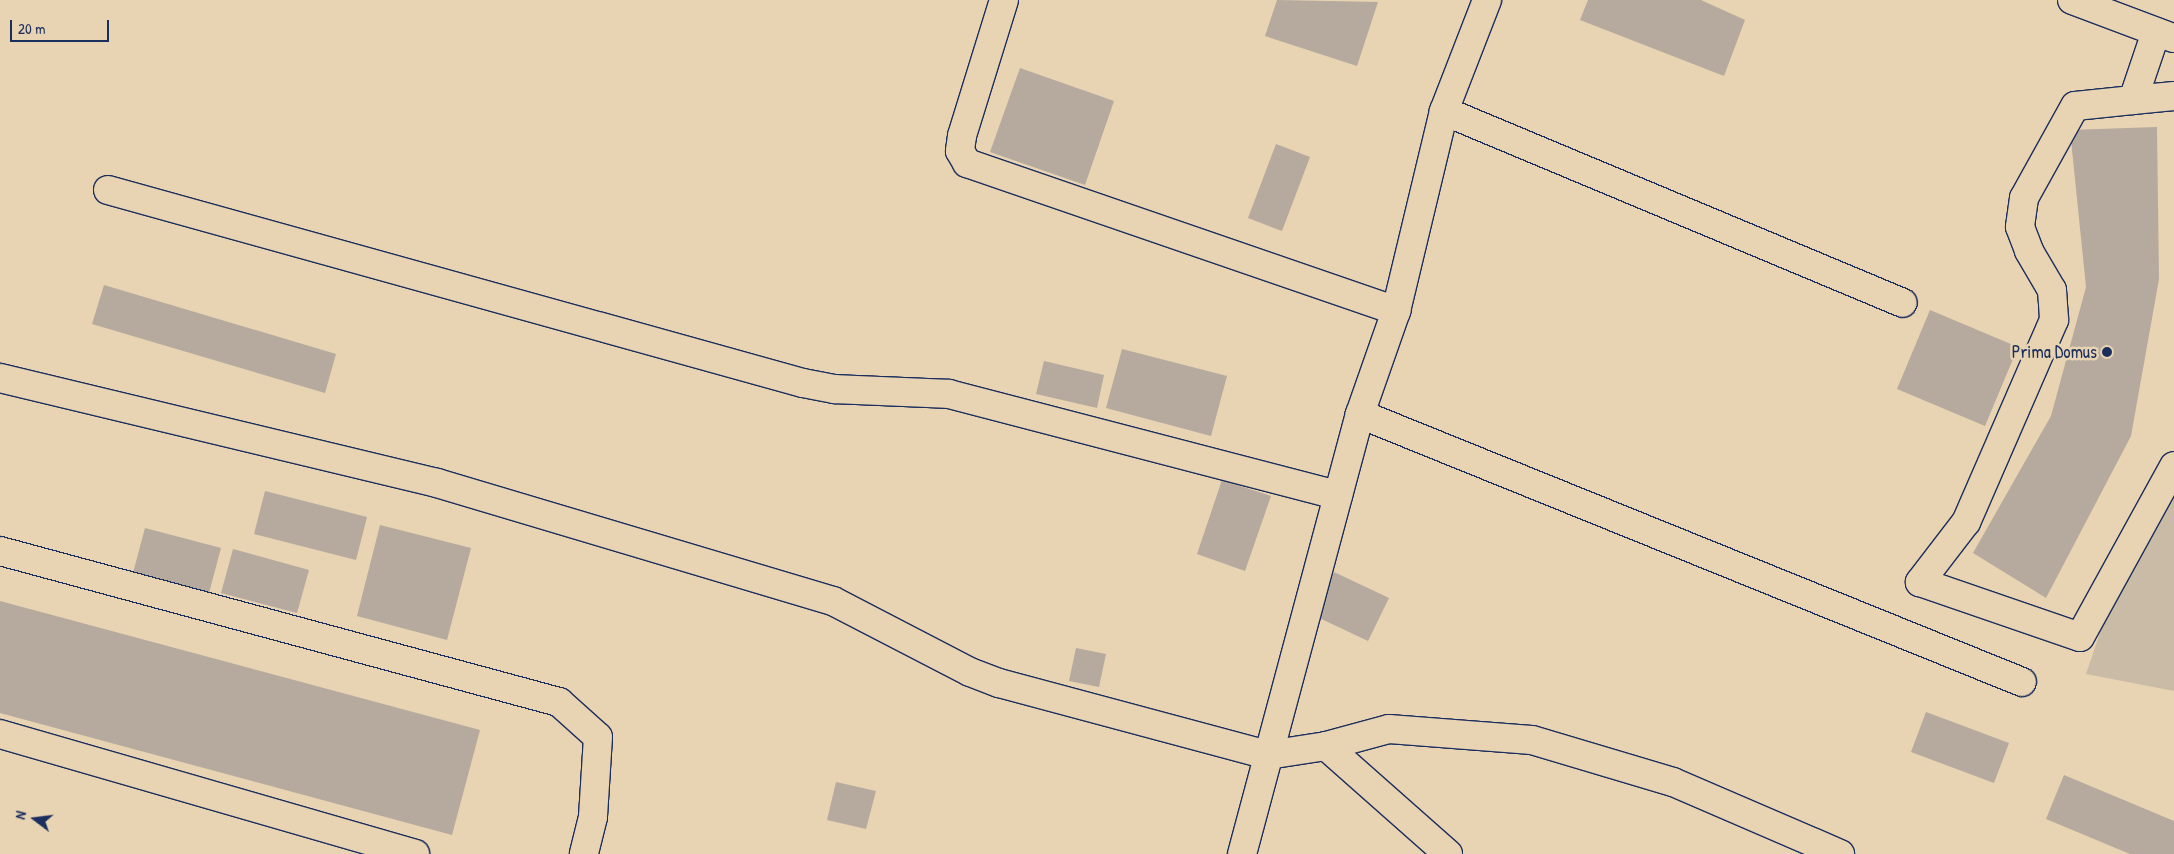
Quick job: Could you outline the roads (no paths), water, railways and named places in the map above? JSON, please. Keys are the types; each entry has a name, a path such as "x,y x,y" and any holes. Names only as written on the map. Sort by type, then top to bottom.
{"street":[{"path":"1004,0 962,136 960,151 967,163 1396,311"},
{"path":"1242,854 1360,414 1396,311 1444,111 1487,0"},
{"path":"2072,0 2165,35 2133,100"},
{"path":"2174,96 2075,106 2024,198 2020,228 2028,251 2052,290 2054,320 1966,522 1920,582 2080,638 2174,466"},
{"path":"1444,111 1902,303"},
{"path":"108,190 784,378 835,389 949,394 1338,495"},
{"path":"0,378 437,483 833,600 970,672 999,683 1268,755 1326,746 1389,729 1532,740 1673,782 1840,854"},
{"path":"1360,414 2022,682"},
{"path":"0,551 559,702 598,737 593,817 584,854"},
{"path":"0,734 415,854"},
{"path":"1326,746 1448,854"}],"place":[{"name":"Prima Domus","path":"2107,352"}]}
